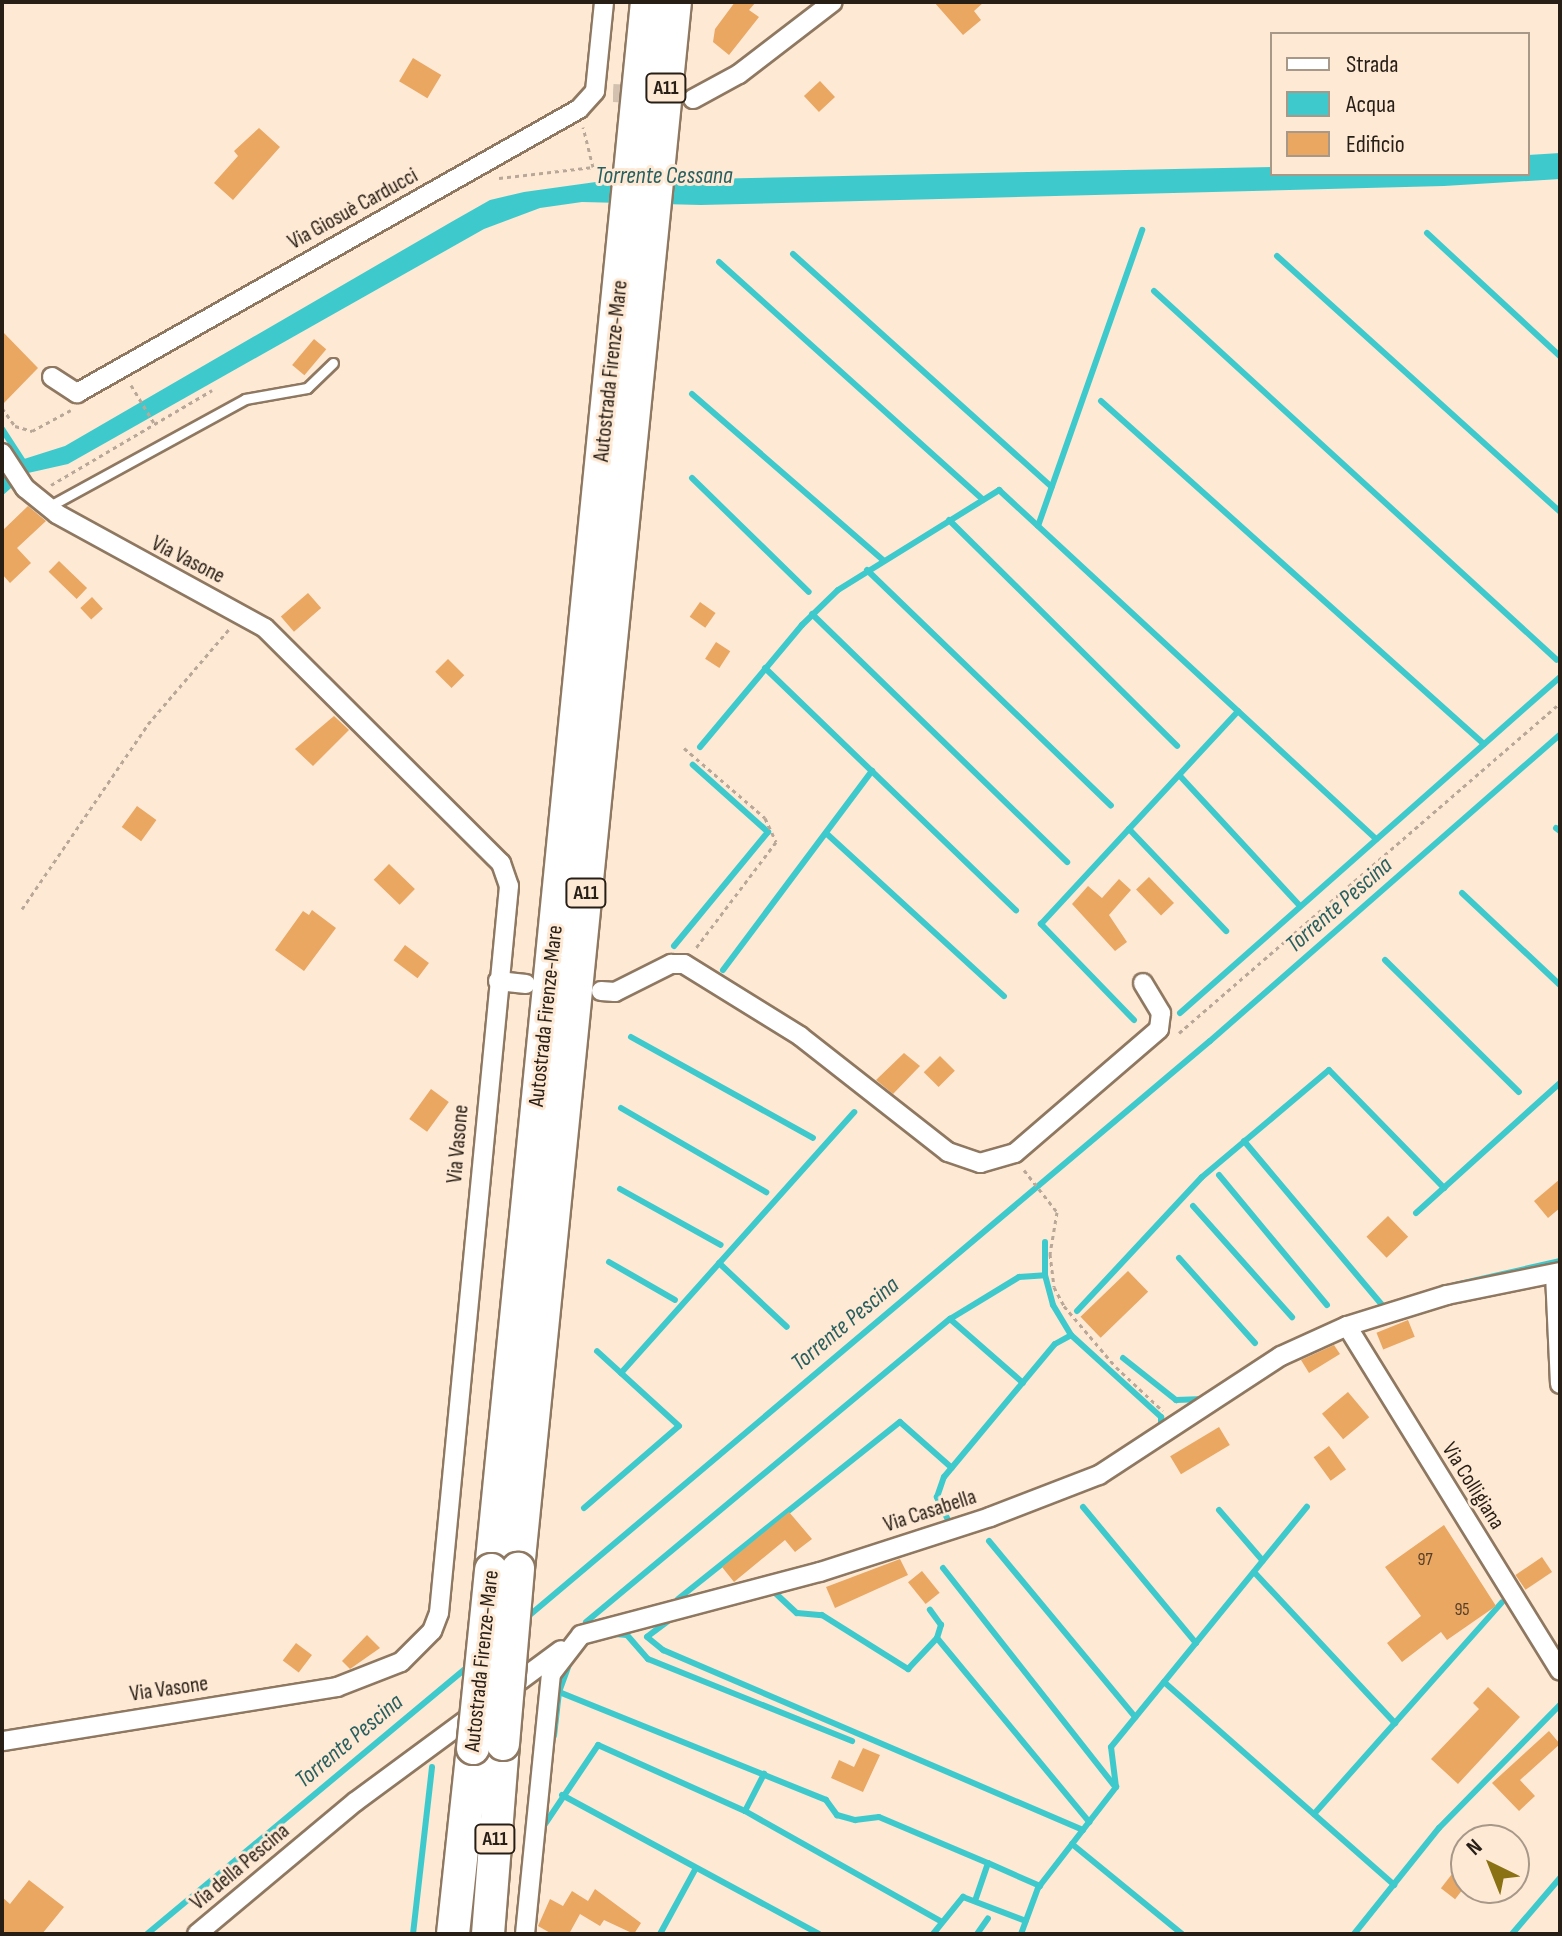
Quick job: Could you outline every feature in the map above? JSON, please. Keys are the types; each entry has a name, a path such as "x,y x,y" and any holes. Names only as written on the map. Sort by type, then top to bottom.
{"highway":[{"name":"Autostrada Firenze-Mare","path":"644,175 647,2"},
{"name":"Autostrada Firenze-Mare","path":"488,1934 488,1746 504,1569 639,218 675,2"},
{"name":"Autostrada Firenze-Mare","path":"453,1934 488,1746"}],"street":[{"name":"Via Giosuè Carducci","path":"52,377 77,393 579,109 604,92 604,2"},
{"path":"693,99 739,74 833,2"},
{"name":"Via Vasone","path":"2,1741 337,1687 386,1671 425,1642 439,1613 498,981 509,894 505,868 271,634 242,614 126,556 36,497 5,456"},
{"path":"601,991 615,992 671,964 684,964 780,1021 948,1152 980,1163 1015,1153 1159,1029 1161,1013 1143,983"},
{"path":"498,981 526,984"},
{"path":"1557,1273 1560,1384"},
{"name":"Via Casabella","path":"581,1635 820,1572 990,1517 1099,1475 1281,1356 1347,1326 1447,1295 1557,1273"},
{"name":"Via Colligiana","path":"1347,1326 1560,1671"},
{"path":"525,1934 551,1674 581,1635"},
{"name":"Via della Pescina","path":"197,1934 355,1802 581,1635"}],"lane":[{"path":"36,497 245,399 307,388 333,363"}],"path":[{"path":"127,378 155,424"},
{"path":"36,497 212,390"},
{"path":"22,909 148,724 242,614"},
{"path":"1170,1041 1560,703"},
{"path":"684,748 765,818 776,842 684,964"},
{"path":"1023,1169 1054,1205 1051,1269 1064,1306 1116,1367 1163,1411 1185,1421"}],"water":[{"path":"1560,153 1560,179 1444,186 701,205 582,202 540,208 484,229 68,464 28,473 2,496 2,475 24,459 65,446 490,200 524,192 603,181 1270,167 1270,176 1530,176 1530,155"}],"building":[{"path":"735,2 756,2 749,10 759,17 729,55 713,42 715,29"},
{"path":"934,2 984,2 974,11 981,20 963,35"},
{"path":"413,58 441,75 427,98 399,81"},
{"path":"820,81 835,97 819,112 804,96"},
{"path":"259,128 280,147 233,200 214,183 238,156 234,151"},
{"path":"2,331 38,368 2,405"},
{"path":"314,339 326,349 304,375 292,365"},
{"path":"28,506 46,521 17,548 31,563 10,583 2,574 2,531"},
{"path":"59,561 87,588 77,599 49,572"},
{"path":"308,593 321,608 294,632 281,617"},
{"path":"92,597 103,609 91,620 80,608"},
{"path":"700,602 716,613 705,628 690,617"},
{"path":"716,642 730,651 719,668 705,659"},
{"path":"448,659 464,675 452,688 435,672"},
{"path":"334,716 349,730 313,766 295,749"},
{"path":"137,806 156,820 141,841 122,827"},
{"path":"389,864 415,889 400,905 374,880"},
{"path":"1149,877 1174,903 1161,915 1136,890"},
{"path":"1119,879 1131,890 1109,915 1127,942 1115,951 1072,904 1088,886 1102,898"},
{"path":"312,910 336,928 304,971 275,950 303,911 309,915"},
{"path":"405,945 429,963 418,978 394,960"},
{"path":"904,1053 920,1066 893,1094 876,1080"},
{"path":"940,1056 955,1071 939,1087 924,1072"},
{"path":"431,1089 449,1102 427,1132 409,1119"},
{"path":"1560,1179 1560,1208 1548,1218 1534,1201"},
{"path":"1388,1216 1408,1237 1387,1258 1366,1237"},
{"path":"1128,1271 1148,1292 1101,1338 1081,1317"},
{"path":"1408,1320 1415,1337 1383,1349 1376,1333"},
{"path":"1334,1345 1340,1354 1309,1373 1301,1360"},
{"path":"1348,1392 1369,1417 1343,1439 1322,1414"},
{"path":"1219,1427 1230,1445 1181,1474 1170,1456"},
{"path":"1329,1446 1346,1469 1331,1481 1314,1457"},
{"path":"789,1512 812,1539 795,1552 785,1540 734,1582 722,1567"},
{"path":"1444,1525 1496,1606 1447,1640 1441,1632 1402,1662 1387,1643 1421,1616 1385,1567"},
{"path":"1542,1557 1552,1572 1526,1590 1515,1575"},
{"path":"900,1559 908,1575 835,1608 826,1587"},
{"path":"922,1571 940,1593 926,1604 908,1582"},
{"path":"367,1635 380,1648 350,1669 342,1661"},
{"path":"296,1643 312,1655 299,1673 283,1661"},
{"path":"1488,1687 1520,1717 1458,1784 1431,1759 1479,1709 1473,1703"},
{"path":"1549,1731 1560,1744 1520,1780 1535,1796 1519,1811 1492,1783"},
{"path":"863,1748 880,1755 863,1792 831,1778 839,1760 854,1767"},
{"path":"1450,1877 1450,1895 1441,1888"},
{"path":"29,1880 64,1907 42,1934 2,1934 2,1897 10,1904"},
{"path":"595,1889 641,1923 634,1934 604,1920 600,1926 580,1914 569,1934 552,1934 538,1926 550,1899 563,1906 572,1891 588,1901"}],"waterway":[{"path":"1038,526 1142,230"},
{"path":"1427,233 1560,356"},
{"path":"793,254 1052,487"},
{"path":"1277,256 1560,512"},
{"path":"719,262 983,500"},
{"path":"1154,291 1557,660"},
{"path":"692,394 883,560"},
{"path":"1101,401 1484,744"},
{"path":"2,429 26,466"},
{"path":"692,478 809,592"},
{"path":"700,747 802,625 838,590 999,490 1376,839"},
{"path":"949,520 1177,746"},
{"path":"867,570 1111,806"},
{"path":"812,614 1067,862"},
{"path":"765,668 1016,910"},
{"path":"1180,1013 1560,677"},
{"path":"1134,1020 1041,924 1238,711"},
{"name":"Torrente Pescina","path":"525,1619 1210,1041 1560,735"},
{"path":"674,946 768,832 693,765"},
{"path":"723,970 872,771"},
{"path":"1180,776 1300,906"},
{"path":"1556,828 1560,831"},
{"path":"1129,829 1226,931"},
{"path":"827,834 1004,996"},
{"path":"1462,893 1560,985"},
{"path":"1385,960 1519,1092"},
{"path":"631,1037 813,1138"},
{"path":"1077,1311 1202,1177 1329,1070 1444,1188"},
{"path":"1416,1213 1560,1083"},
{"path":"621,1108 766,1192"},
{"path":"621,1373 854,1112"},
{"path":"1244,1141 1383,1306"},
{"path":"1219,1175 1327,1305"},
{"path":"620,1189 721,1245"},
{"path":"1193,1206 1292,1317"},
{"path":"1045,1242 1045,1275 1053,1305 1071,1335 1161,1417 1161,1428"},
{"path":"1179,1258 1255,1343"},
{"path":"1455,1285 1560,1261"},
{"path":"609,1262 675,1300"},
{"path":"719,1263 787,1327"},
{"path":"586,1622 950,1319 1019,1277 1045,1275"},
{"path":"950,1319 1023,1383"},
{"path":"949,1522 937,1497 944,1477 1055,1344 1071,1335"},
{"path":"584,1508 679,1426 597,1351"},
{"path":"1123,1358 1176,1400 1204,1399"},
{"path":"678,1599 900,1422 952,1468"},
{"path":"1083,1507 1196,1643"},
{"path":"1021,1934 1038,1888 1116,1787 1111,1747 1307,1507"},
{"path":"1219,1510 1263,1561"},
{"path":"989,1541 1135,1717"},
{"path":"943,1568 1114,1785"},
{"path":"1254,1572 1395,1723"},
{"path":"772,1590 797,1613 822,1615 908,1669 937,1638 941,1625 930,1610"},
{"path":"1314,1814 1502,1602"},
{"path":"668,1621 647,1637 663,1650 1083,1830"},
{"path":"615,1634 627,1635 648,1659 852,1741"},
{"path":"937,1638 1089,1822"},
{"path":"554,1736 559,1692 570,1661"},
{"name":"Torrente Pescina","path":"147,1934 470,1665"},
{"path":"1164,1682 1394,1885"},
{"path":"559,1692 826,1800 837,1815 855,1820 879,1817 988,1863"},
{"path":"1354,1934 1439,1828 1560,1705"},
{"path":"543,1827 598,1745 745,1811 942,1922"},
{"path":"413,1934 432,1767"},
{"path":"745,1811 764,1774"},
{"path":"562,1795 819,1934"},
{"path":"1072,1844 1182,1934"},
{"path":"975,1901 988,1863 1040,1886"},
{"path":"660,1934 696,1868"},
{"path":"1512,1934 1560,1878"},
{"path":"933,1934 963,1897 1026,1921"},
{"path":"977,1934 988,1918"}],"tunnel":[{"path":"613,93 646,95"}],"water label":[{"name":"Torrente Cessana","path":"664,176"}]}
